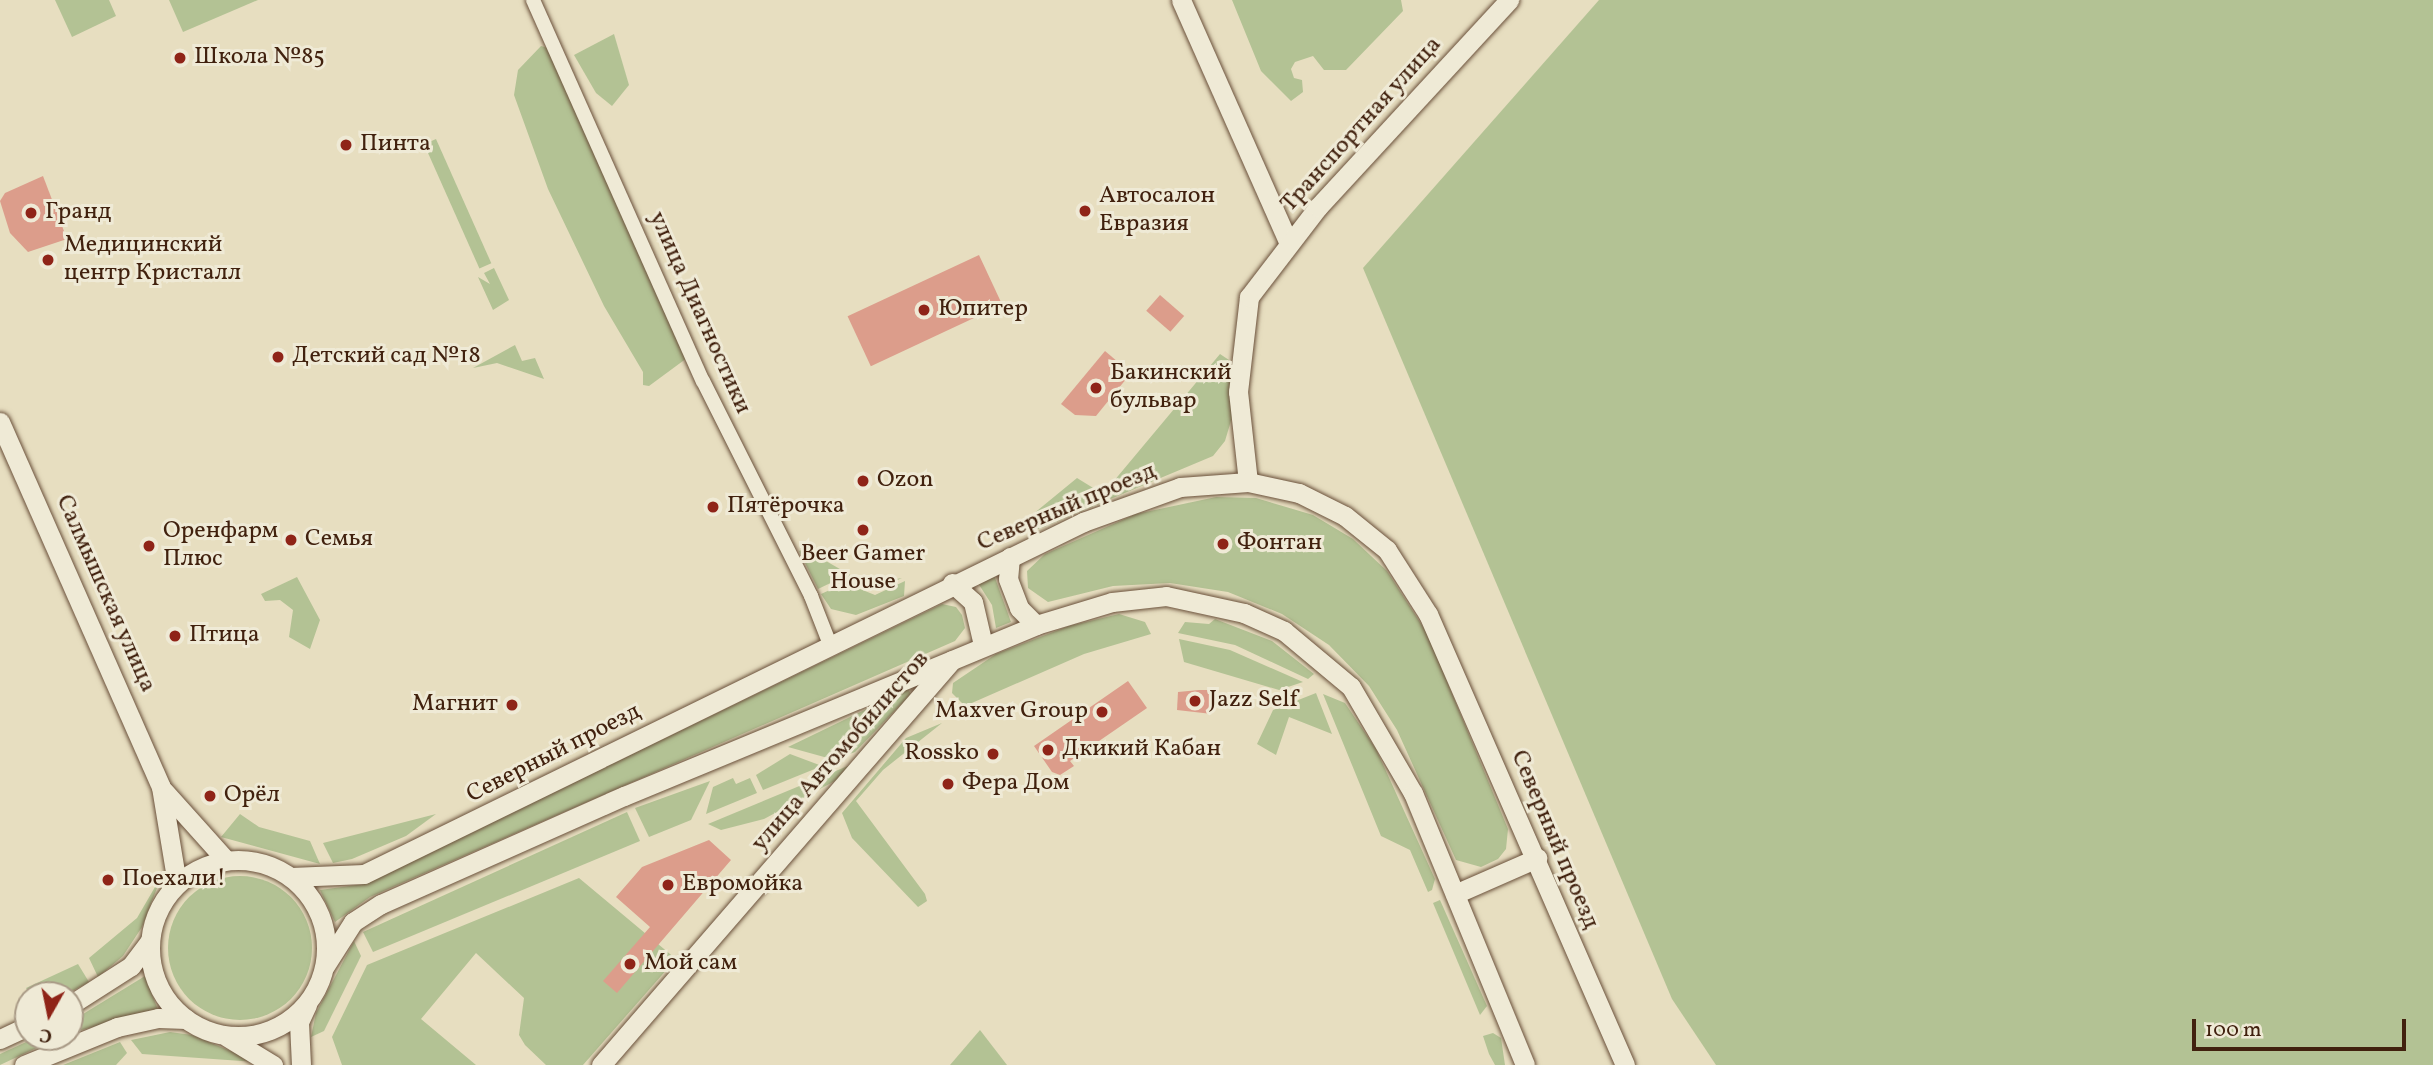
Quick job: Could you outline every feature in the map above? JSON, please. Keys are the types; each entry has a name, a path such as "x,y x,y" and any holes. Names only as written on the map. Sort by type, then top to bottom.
{"main road":[{"name":"Транспортная улица","path":"1181,0 1288,242 1509,0"},
{"path":"1248,482 1238,392 1243,317 1256,285 1288,242"},
{"name":"Салмышская улица","path":"0,422 161,787"},
{"name":"Северный проезд","path":"291,877 364,874 829,642 1083,522 1180,488 1248,482 1299,493 1345,516 1387,550 1429,614 1625,1065"},
{"path":"1010,556 1008,579 1019,608 1036,625"},
{"path":"952,583 973,602 983,645"},
{"path":"301,1065 299,1022 325,965 353,922 381,904 983,645 1036,625 1112,602 1166,596 1244,613 1284,631 1338,672 1382,732 1455,894 1525,1065"},
{"name":"улица Автомобилистов","path":"601,1065 953,659"},
{"path":"161,787 226,860"},
{"path":"161,787 177,884"},
{"path":"1455,894 1536,858"},
{"path":"84,996 131,966 150,941 158,910 177,884 200,868 226,860 260,862 291,877 321,916 325,965"},
{"path":"150,941 158,985 186,1019"},
{"path":"223,1035 266,1030 286,1022 309,1000"},
{"path":"24,1065 117,1027 158,1018 186,1019 223,1035 273,1065"}],"street":[{"name":"улица Диагностики","path":"533,0 703,382 811,596 829,642"}],"green space":[{"path":"55,0 109,0 116,16 72,37"},
{"path":"169,0 258,0 183,32"},
{"path":"1232,0 1401,0 1403,11 1346,70 1324,70 1313,56 1295,62 1291,69 1294,78 1302,80 1303,92 1291,101 1261,71"},
{"path":"1599,0 2433,0 2433,1065 1716,1065 1672,999 1363,268"},
{"path":"614,34 629,85 612,106 596,93 574,55"},
{"path":"541,46 548,48 687,358 649,386 643,385 643,372 604,306 548,189 514,95 518,70"},
{"path":"436,139 491,263 479,269 424,144"},
{"path":"494,268 509,300 493,310 478,277 490,284 484,273"},
{"path":"515,345 522,361 535,358 544,379 497,363 473,368"},
{"path":"1220,354 1229,360 1233,414 1225,441 1213,456 1039,529 1021,524 1077,478 1103,494"},
{"path":"1216,497 1256,498 1313,515 1353,539 1387,571 1427,633 1508,829 1506,849 1498,859 1481,867 1456,860 1397,730 1369,686 1329,645 1282,614 1228,592 1170,583 1113,586 1048,602 1028,588 1027,571 1045,554 1136,514"},
{"path":"805,549 866,584 902,578 875,590 843,577 818,589 799,551"},
{"path":"994,575 1011,622 996,628 992,605 978,583"},
{"path":"297,577 320,620 310,649 289,637 293,610 280,600 265,601 261,594"},
{"path":"905,581 904,596 856,615 831,609 821,594 845,583 875,595"},
{"path":"942,604 956,607 962,615 965,628 955,641 370,897 335,922 320,890 364,884"},
{"path":"1119,614 1145,622 1151,634 1084,654 965,706 952,693 953,683 996,654 1069,626"},
{"path":"1215,619 1272,641 1314,674 1308,679 1235,645 1178,633 1185,622 1209,624"},
{"path":"1179,639 1230,650 1303,682 1279,690 1184,662"},
{"path":"908,689 911,694 855,752 835,760 788,747"},
{"path":"1316,693 1332,734 1289,717 1276,755 1257,744 1273,710"},
{"path":"1323,694 1345,703 1376,749 1435,879 1432,890 1428,892 1410,850 1381,836"},
{"path":"942,723 883,770 856,801 925,894 927,901 918,907 852,838 842,813 906,738"},
{"path":"790,754 822,766 763,790 756,775"},
{"path":"855,763 846,775 764,819 721,830 708,824"},
{"path":"733,778 736,784 750,778 757,793 706,814 713,787"},
{"path":"710,781 691,820 649,837 635,808"},
{"path":"627,812 640,841 373,952 363,932"},
{"path":"240,814 259,827 310,841 320,864 221,837"},
{"path":"436,814 406,836 352,859 333,863 323,843"},
{"path":"162,875 142,927 123,956 98,977 89,958 137,918"},
{"path":"240,876 268,881 291,897 307,920 312,948 307,976 291,999 268,1015 240,1020 212,1015 189,999 173,976 168,948 173,920 189,897 212,881"},
{"path":"579,878 676,959 583,1065 546,1065 525,1045 519,1035 524,998 476,953 421,1019 476,1065 342,1065 332,1037 367,965"},
{"path":"1440,900 1487,1006 1480,1015 1433,903"},
{"path":"354,941 361,956 324,1031 311,1037 316,1013"},
{"path":"78,964 89,982 84,985 84,981 41,981"},
{"path":"145,976 158,1010 84,1029 84,1013"},
{"path":"980,1030 1007,1065 950,1065"},
{"path":"170,1032 192,1035 257,1062 142,1054 131,1040"},
{"path":"1493,1033 1501,1038 1505,1065 1495,1065 1489,1054 1483,1036"},
{"path":"120,1042 127,1053 116,1065 63,1065"},
{"path":"14,1048 14,1051 30,1051 0,1065 0,1054"}],"building":[{"name":"Гранд","path":"43,176 67,239 28,252 10,233 0,201 5,193"},
{"name":"Юпитер","path":"979,255 1002,305 871,366 848,316"},
{"path":"1160,295 1184,316 1170,332 1146,311"},
{"name":"Бакинский бульвар","path":"1105,351 1131,373 1096,416 1075,415 1061,404"},
{"path":"1128,681 1147,708 1070,761 1074,766 1060,775 1052,772 1034,746"},
{"name":"Jazz Self","path":"1213,690 1212,714 1177,710 1178,692"},
{"name":"Евромойка","path":"709,840 731,860 617,993 603,981 650,927 616,897 642,867"}],"place":[{"name":"Школа №85","path":"180,58"},
{"name":"Пинта","path":"346,145"},
{"name":"Автосалон Евразия","path":"1085,211"},
{"name":"Гранд","path":"31,213"},
{"name":"Медицинский центр Кристалл","path":"48,260"},
{"name":"Юпитер","path":"924,310"},
{"name":"Детский сад №18","path":"278,357"},
{"name":"Бакинский бульвар","path":"1096,388"},
{"name":"Ozon","path":"863,481"},
{"name":"Пятёрочка","path":"713,507"},
{"name":"Beer Gamer House","path":"863,530"},
{"name":"Семья","path":"291,540"},
{"name":"Фонтан","path":"1223,544"},
{"name":"Оренфарм Плюс","path":"149,546"},
{"name":"Птица","path":"175,636"},
{"name":"Jazz Self","path":"1195,701"},
{"name":"Магнит","path":"512,705"},
{"name":"Maxver Group","path":"1102,712"},
{"name":"Дкикий Кабан","path":"1048,750"},
{"name":"Rossko","path":"993,754"},
{"name":"Фера Дом","path":"948,784"},
{"name":"Орёл","path":"210,796"},
{"name":"Поехали!","path":"108,880"},
{"name":"Евромойка","path":"668,885"},
{"name":"Мой сам","path":"630,964"}]}
